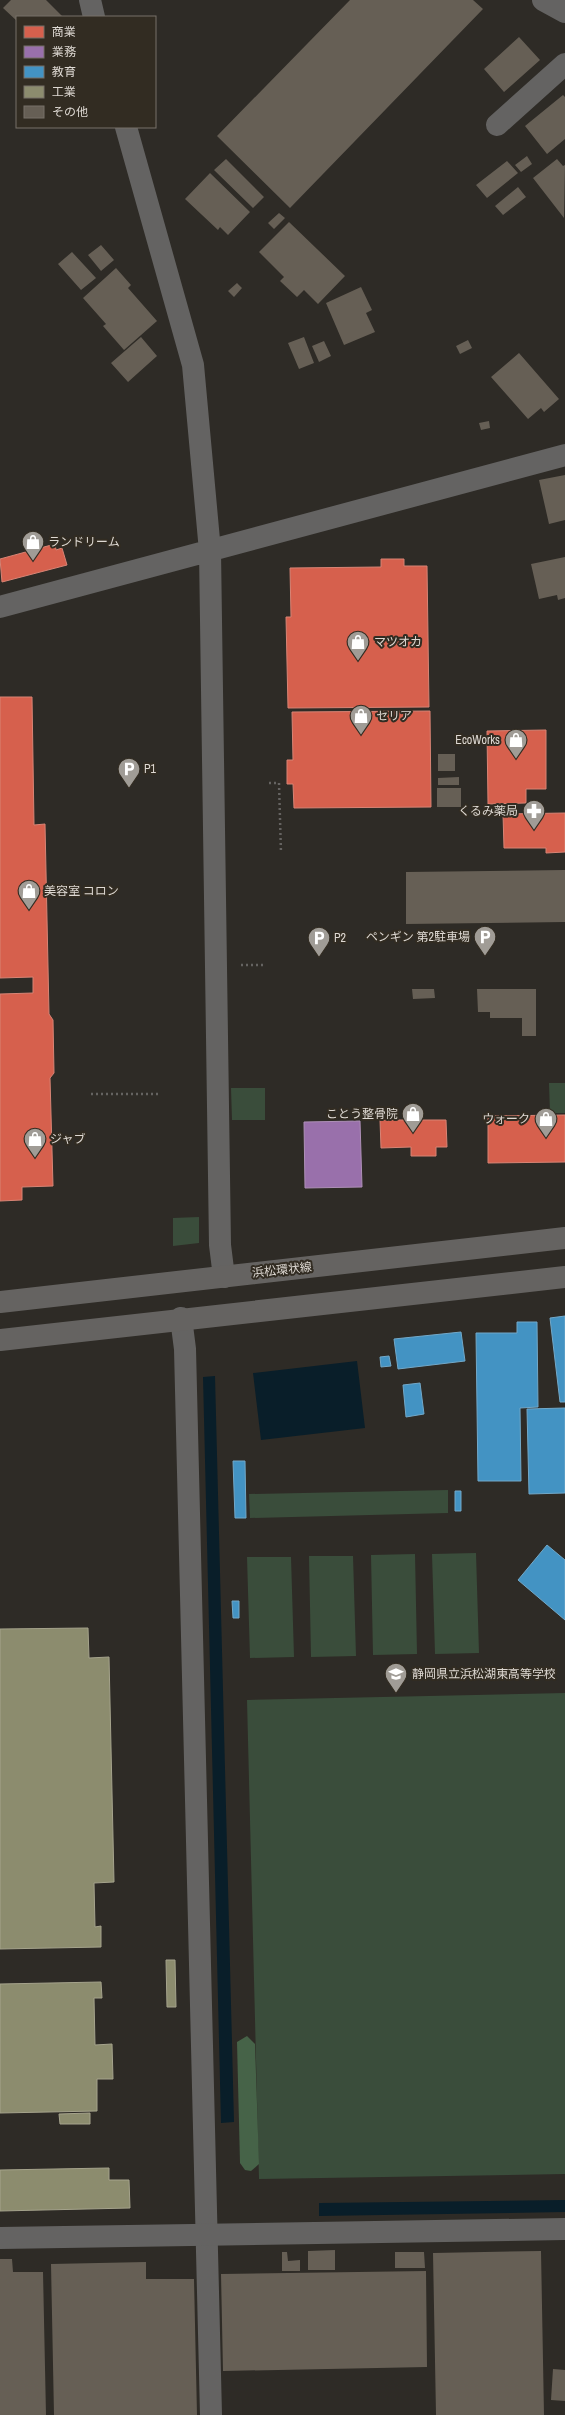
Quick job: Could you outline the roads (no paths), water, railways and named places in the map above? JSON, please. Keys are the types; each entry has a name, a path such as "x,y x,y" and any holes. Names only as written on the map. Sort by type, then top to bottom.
{"main road":[{"name":"浜松環状線","path":"0,1302 565,1238"},
{"path":"0,1340 181,1318 565,1276"}],"street":[{"path":"90,0 94,16"},
{"path":"543,0 565,12"},
{"path":"497,124 565,64"},
{"path":"126,128 193,365 210,551 220,1246 224,1277"},
{"path":"0,607 565,455"},
{"path":"181,1318 185,1350 211,2415"},
{"path":"0,2238 565,2229"}],"water":[{"path":"357,1361 365,1428 261,1440 253,1373"},
{"path":"215,1376 234,2122 221,2123 203,1377"},
{"path":"565,2200 565,2212 319,2216 319,2203"}],"place":[{"name":"ランドリーム","path":"33,562"},
{"name":"マツオカ","path":"358,662"},
{"name":"セリア","path":"361,736"},
{"name":"EcoWorks","path":"516,760"},
{"name":"P1","path":"129,788"},
{"name":"くるみ薬局","path":"534,830"},
{"name":"美容室 コロン","path":"29,910"},
{"name":"ペンギン 第2駐車場","path":"485,956"},
{"name":"P2","path":"319,958"},
{"name":"ことう整骨院","path":"413,1134"},
{"name":"ウォーク","path":"546,1138"},
{"name":"ジャブ","path":"35,1158"},
{"name":"静岡県立浜松湖東高等学校","path":"396,1694"}]}
